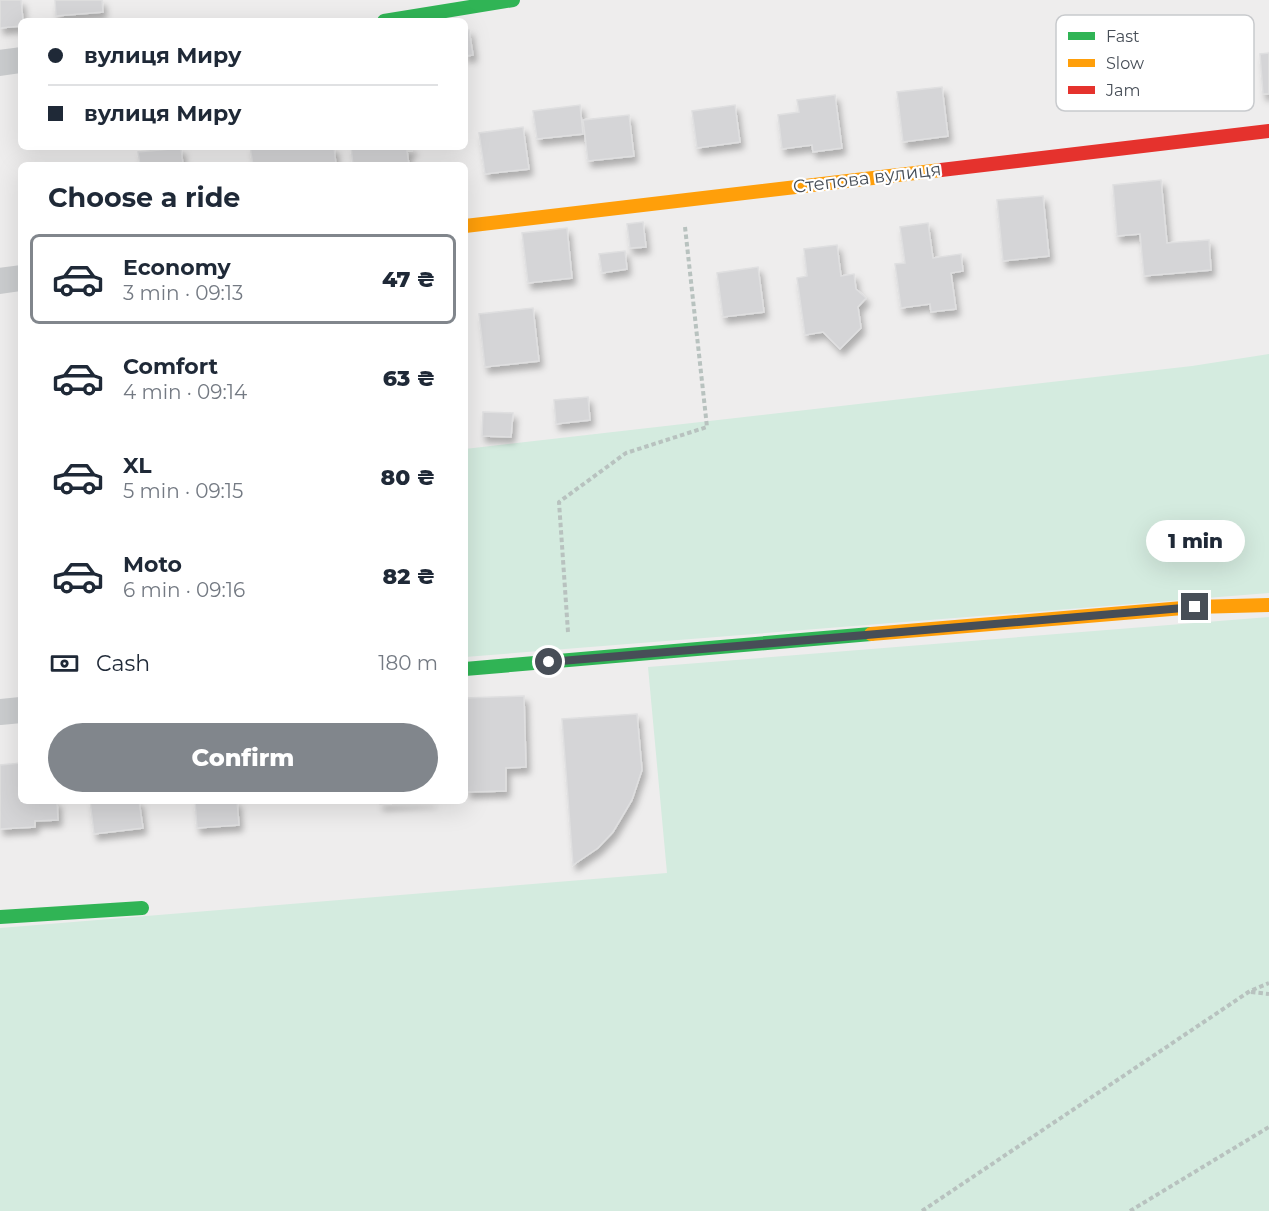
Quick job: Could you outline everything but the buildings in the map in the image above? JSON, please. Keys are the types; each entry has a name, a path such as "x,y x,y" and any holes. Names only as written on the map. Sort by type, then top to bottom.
{"street":[{"path":"402,18 513,0"},
{"path":"0,63 18,60"},
{"name":"Степова вулиця","path":"468,226 1269,131"},
{"path":"0,281 18,278"},
{"path":"468,669 1195,607 1269,605"},
{"path":"0,712 18,710"},
{"path":"0,917 142,908"}],"path":[{"path":"570,660 559,502 626,453 707,427 682,200"},
{"path":"922,1211 1250,992 1269,983"},
{"path":"1250,992 1269,994"},
{"path":"1130,1211 1269,1127"}],"green space":[{"path":"1269,354 1269,593 468,657 468,449 1192,366"},
{"path":"1269,617 1269,1211 0,1211 0,928 667,873 648,667"}],"traffic: fast":[{"path":"402,18 513,0"},
{"path":"468,669 871,634"},
{"path":"0,917 142,908"}],"traffic: slow":[{"path":"468,226 941,170"},
{"path":"871,634 1195,607 1269,605"}],"traffic: jam":[{"path":"941,170 1269,131"}],"route":[{"path":"549,662 1195,607"}]}
